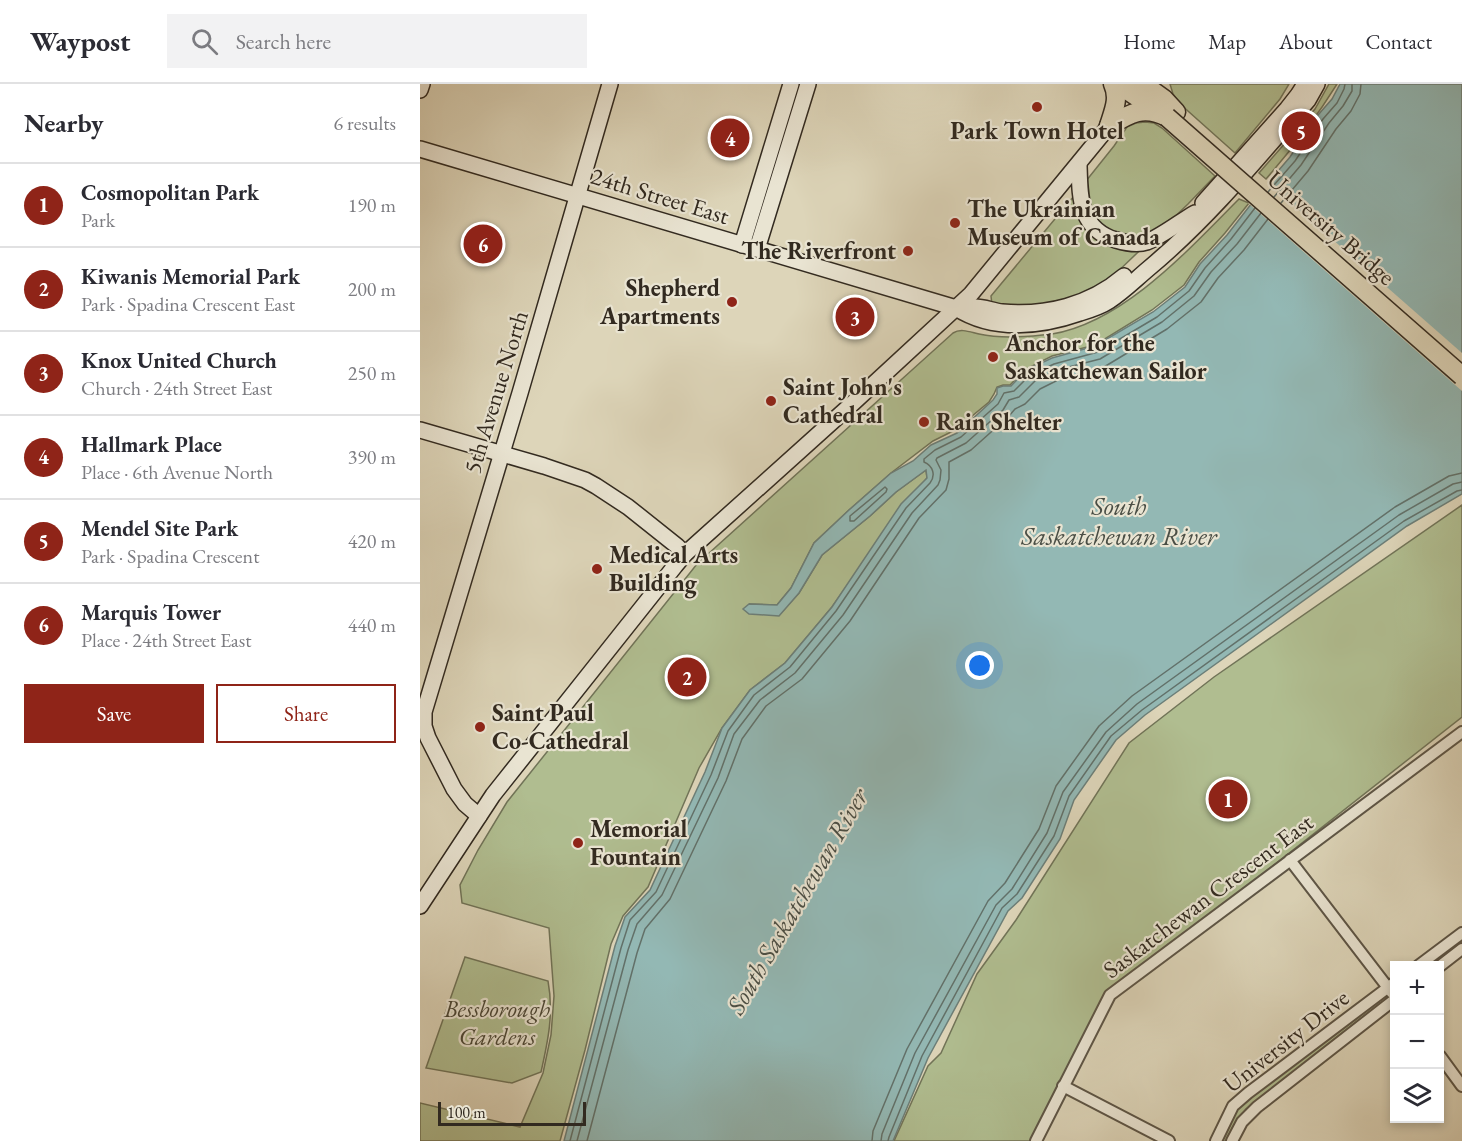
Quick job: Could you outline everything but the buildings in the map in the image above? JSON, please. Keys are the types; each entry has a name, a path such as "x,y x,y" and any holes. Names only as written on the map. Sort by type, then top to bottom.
{"main road":[{"path":"1109,126 1117,97 1116,84 1166,103"},
{"path":"1143,84 1166,103"},
{"path":"1109,126 1136,112 1147,110 1156,112 1166,103"},
{"name":"University Bridge","path":"1166,103 1462,363"},
{"name":"University Bridge","path":"1166,103 1462,376"}],"street":[{"path":"420,90 422,84"},
{"name":"5th Avenue North","path":"422,711 501,455 610,84"},
{"path":"742,244 791,84"},
{"path":"757,249 807,84"},
{"path":"956,308 969,316 1000,324 1024,325 1048,322 1073,315 1099,307 1112,299 1163,256 1221,200 1308,100 1317,84"},
{"path":"956,308 976,307 1000,312 1041,313 1079,303 1113,286 1172,236 1195,213 1301,88"},
{"path":"420,906 493,795 686,554 974,291 1109,126"},
{"name":"24th Street East","path":"420,148 956,308"},
{"path":"1079,165 1080,199 1091,224 1104,237 1127,244 1146,242 1195,213"},
{"path":"420,430 585,480 628,507 686,554"},
{"path":"422,711 428,738 454,789 465,804 479,816"},
{"name":"Saskatchewan Crescent East","path":"1036,1141 1110,995 1462,732"},
{"path":"1290,860 1390,988"},
{"path":"1425,961 1462,933"},
{"path":"1444,963 1462,949"},
{"name":"University Drive","path":"1216,1141 1233,1106 1390,994"},
{"name":"University Drive","path":"1232,1141 1242,1122 1257,1107 1390,995"},
{"path":"1444,1061 1462,1086"},
{"path":"1063,1086 1169,1141"}],"green space":[{"path":"1170,84 1289,84 1280,99 1235,153 1179,103"},
{"path":"1329,84 1337,84 1321,109 1266,179 1259,173 1315,109"},
{"path":"1145,122 1154,123 1162,128 1215,176 1107,282 1074,298 1040,306 992,305 991,296 1074,196 1127,127"},
{"path":"1239,199 1249,203 1199,262 1184,285 1152,310 1095,345 1052,356 1026,369 1010,385 997,387 989,402 955,430 933,441 891,473 814,543 791,588 777,605 749,604 779,615 799,593 822,555 896,492 926,470 927,478 832,607 785,663 750,690 722,728 699,768 648,887 623,916 611,944 560,1141 420,1141 420,1103 520,1127 543,1073 551,1035 554,996 549,928 462,903 460,885 507,802 697,564 953,333 962,331 1006,337 1052,334 1079,327 1105,315 1154,281"},
{"path":"1462,505 1462,717 1108,996 1034,1141 894,1141 928,1066 941,1053 977,974 1016,920 1129,743 1214,677"},
{"name":"Bessborough Gardens","path":"465,957 548,981 550,1016 541,1072 512,1083 426,1068"},
{"path":"1378,1001 1382,1005 1246,1109 1227,1141 1220,1141 1236,1111 1248,1099"}],"water":[{"name":"South Saskatchewan River","path":"1340,84 1462,84 1462,494 1407,526 1145,715 1116,740 1074,800 1060,839 1022,898 1008,911 928,1058 893,1141 564,1141 615,946 625,917 650,890 705,772 722,728 750,690 785,663 832,607 901,504 927,478 926,470 896,492 822,555 799,593 779,616 749,614 743,609 749,604 777,605 791,588 814,543 891,473 913,461 931,445 957,433 993,400 997,394 997,388 1011,386 1026,370 1052,358 1095,346 1153,312 1185,287 1200,264 1227,235 1290,157 1318,115 1332,99"}],"pier":[{"path":"1266,181 1462,353 1462,391 1248,203"}],"place":[{"name":"Park Town Hotel","path":"1037,107"},
{"name":"Mendel Site Park","path":"1301,131"},
{"name":"Hallmark Place","path":"730,138"},
{"name":"The Ukrainian Museum of Canada","path":"955,223"},
{"name":"Marquis Tower","path":"483,244"},
{"name":"The Riverfront","path":"908,251"},
{"name":"Shepherd Apartments","path":"732,302"},
{"name":"Knox United Church","path":"855,317"},
{"name":"Anchor for the Saskatchewan Sailor","path":"993,357"},
{"name":"Saint John's Cathedral","path":"771,401"},
{"name":"Rain Shelter","path":"924,422"},
{"name":"Medical Arts Building","path":"597,569"},
{"name":"Kiwanis Memorial Park","path":"687,677"},
{"name":"Saint Paul Co-Cathedral","path":"480,727"},
{"name":"Cosmopolitan Park","path":"1228,799"},
{"name":"Memorial Fountain","path":"578,843"}]}
